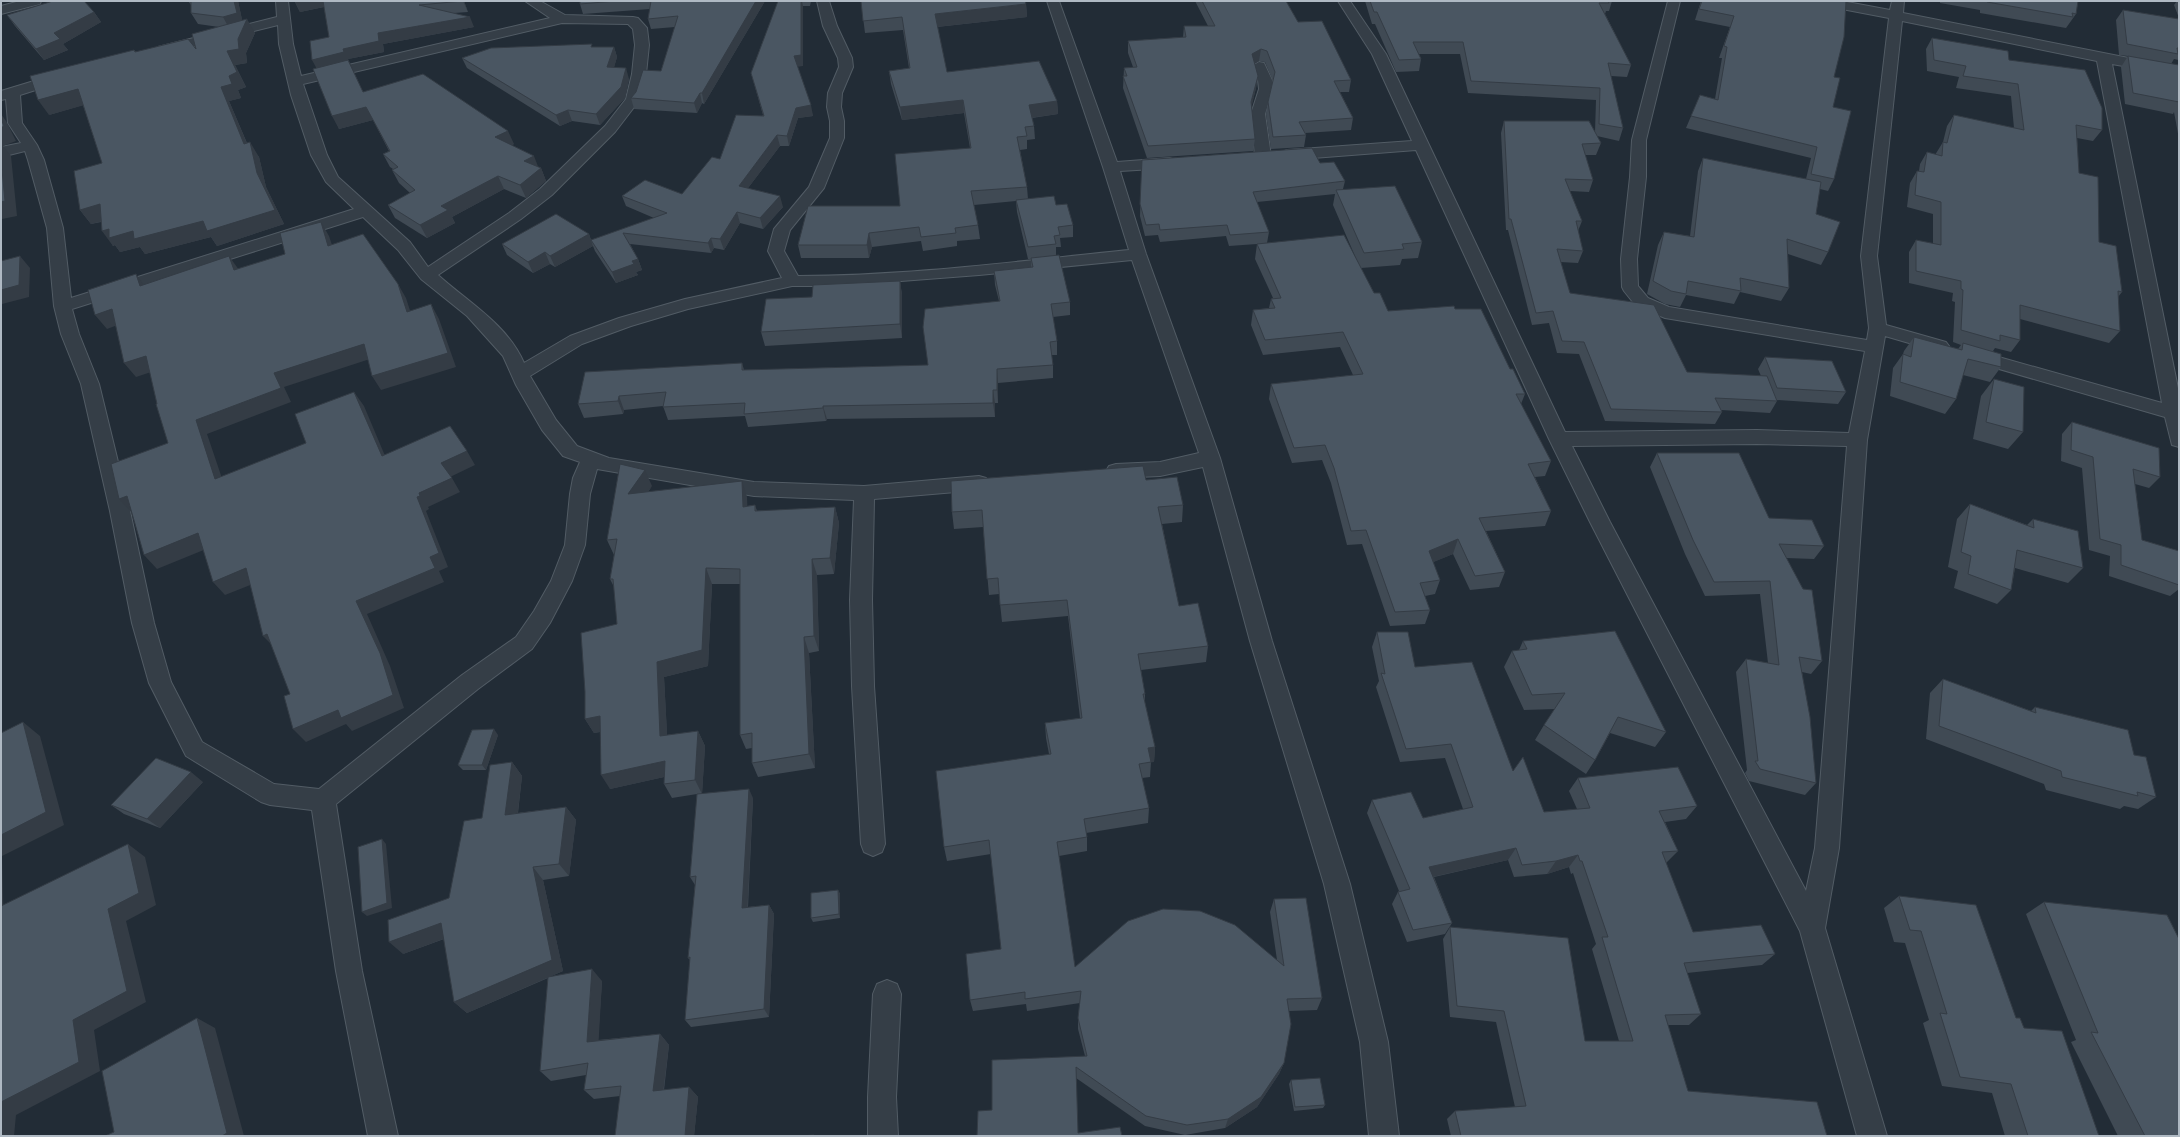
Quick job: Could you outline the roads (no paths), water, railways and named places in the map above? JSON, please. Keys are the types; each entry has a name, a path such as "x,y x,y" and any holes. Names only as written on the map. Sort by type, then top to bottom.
{"street":[{"path":"1,10 34,1"},
{"path":"282,1 285,19 286,44 295,82 319,155 331,179 364,211 404,246 427,275 473,312 511,353 520,374 549,425 570,451 606,465 754,489 864,493 997,481"},
{"path":"531,1 562,19"},
{"path":"792,281 776,251 782,229 816,188 837,138 837,121 834,107 835,93 846,67 845,58 830,26 823,1"},
{"path":"1054,1 1111,167 1138,254 1210,458 1261,641 1337,884 1374,1042 1384,1136"},
{"path":"1344,1 1379,54 1559,439 1600,522 1812,928 1872,1136"},
{"path":"1674,1 1639,140 1638,177 1629,259 1630,287 1642,302 1665,312 1874,347"},
{"path":"1821,1 1896,8 2104,59 2179,72"},
{"path":"1812,928 1827,848 1857,440 1878,328 1869,256 1896,8"},
{"path":"152,53 285,19"},
{"path":"295,82 510,33 562,19 628,20 637,24 640,28 642,45 633,99 610,129 546,192 515,216 427,275"},
{"path":"2104,59 2176,413 2179,440"},
{"path":"1259,66 1265,84 1258,114 1263,156"},
{"path":"78,73 7,95 15,123 30,145 36,160 55,228 63,306 70,334 90,384 143,623 160,682 194,749 270,794 323,800 376,760 470,682 524,643 542,617 561,581 575,545 580,494 591,459"},
{"path":"1,152 30,145"},
{"path":"1248,157 1421,145"},
{"path":"1111,167 1187,162"},
{"path":"63,306 364,211"},
{"path":"520,374 576,340 625,322 686,304 792,281 836,281 955,272 1138,254"},
{"path":"1878,328 2176,413"},
{"path":"1559,439 1621,440 1757,437 1857,440"},
{"path":"1102,472 1160,468 1210,458"},
{"path":"864,493 861,600 862,686 873,844"},
{"path":"323,800 349,971 382,1136"},
{"path":"883,1136 882,1097 887,994"}]}
